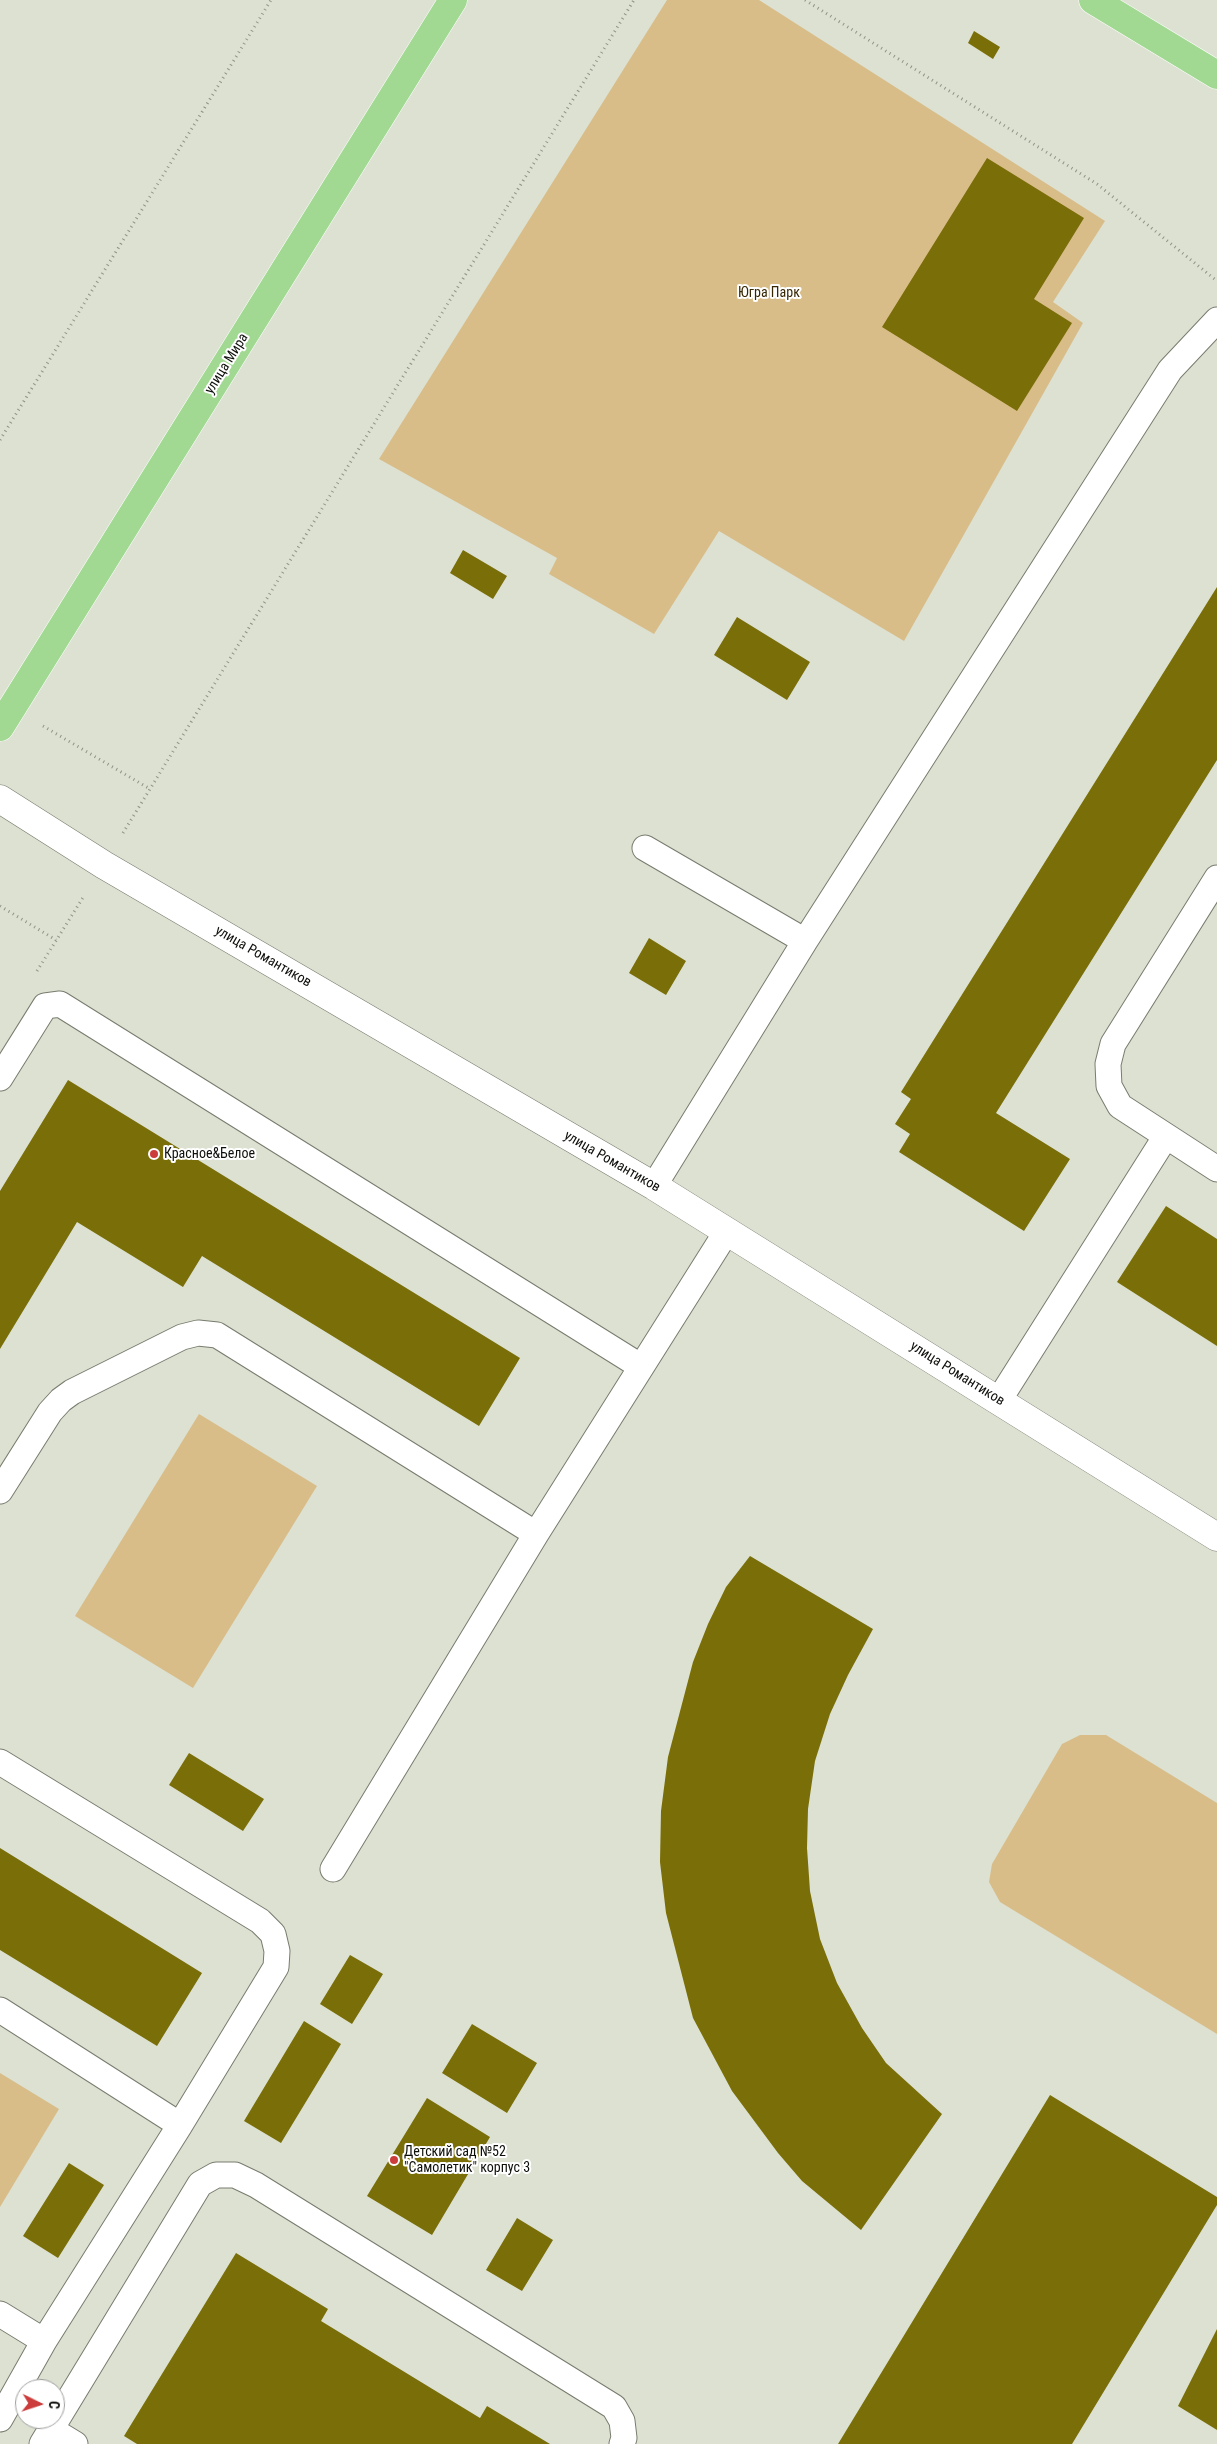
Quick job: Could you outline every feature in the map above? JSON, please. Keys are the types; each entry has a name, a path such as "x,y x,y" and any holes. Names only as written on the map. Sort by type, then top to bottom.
{"main road":[{"name":"улица Мира","path":"6,717 453,0"},
{"path":"1093,0 1217,75"}],"street":[{"name":"улица Романтиков","path":"0,799 104,865 654,1186 1217,1537"}],"lane":[{"path":"654,1186 804,941 1170,370 1217,320"},
{"path":"645,848 804,941"},
{"path":"1217,878 1113,1044 1108,1064 1109,1086 1120,1106 1217,1169"},
{"path":"0,1078 45,1006 60,1004 640,1366"},
{"path":"998,1400 1166,1136"},
{"path":"333,1869 536,1534 726,1231"},
{"path":"0,1491 50,1412 61,1400 72,1392 182,1337 198,1333 217,1335 536,1534"},
{"path":"0,1762 260,1921 274,1934 277,1951 276,1967 180,2125 44,2341 0,2419"},
{"path":"0,2010 180,2125"},
{"path":"75,2444 47,2437 200,2184 216,2175 235,2176 256,2185 614,2407 622,2421 624,2438 622,2444"},
{"path":"0,2314 44,2341"}],"path":[{"path":"0,440 271,0"},
{"path":"36,973 634,0"},
{"path":"805,0 1098,184 1217,281"},
{"path":"6,717 150,789"},
{"path":"0,906 56,940"}],"green space":[{"name":"Югра Парк","path":"667,0 759,0 1105,221 1053,302 1083,323 904,641 719,531 654,634 549,574 557,558 379,459"},
{"path":"199,1414 317,1486 193,1688 75,1616"},
{"path":"1080,1735 1106,1735 1217,1803 1217,2034 1000,1902 989,1882 992,1864 1062,1744"},
{"path":"0,2073 59,2109 0,2207"}],"building":[{"path":"974,31 1000,47 993,59 968,43"},
{"path":"987,158 1084,218 1034,299 1072,323 1017,411 882,327"},
{"path":"463,550 507,576 493,599 450,573"},
{"path":"1217,587 1217,760 996,1113 1070,1159 1024,1231 899,1152 910,1134 895,1124 911,1099 901,1092"},
{"path":"737,617 810,662 787,700 714,655"},
{"path":"649,938 686,961 666,995 629,973"},
{"path":"68,1080 520,1358 479,1426 202,1256 183,1287 77,1222 0,1349 0,1191"},
{"path":"1166,1206 1217,1239 1217,1346 1117,1282"},
{"path":"750,1556 873,1629 848,1675 830,1714 815,1761 808,1809 807,1848 810,1891 820,1939 837,1983 862,2028 886,2063 942,2114 861,2230 802,2181 778,2153 732,2091 693,2018 666,1913 660,1862 661,1811 668,1757 693,1662 708,1624 726,1587"},
{"path":"189,1753 264,1799 243,1831 169,1785"},
{"path":"0,1848 202,1973 157,2046 0,1950"},
{"path":"350,1955 383,1974 352,2024 320,2004"},
{"path":"304,2021 341,2044 281,2143 244,2121"},
{"path":"472,2024 537,2063 507,2113 442,2073"},
{"path":"1050,2095 1217,2197 1217,2205 1072,2444 838,2444"},
{"path":"427,2098 490,2137 432,2235 367,2196"},
{"path":"69,2163 104,2185 58,2258 23,2236"},
{"path":"517,2218 553,2240 522,2291 486,2270"},
{"path":"236,2253 328,2309 321,2321 480,2418 487,2406 550,2444 137,2444 124,2436"},
{"path":"1217,2329 1217,2430 1178,2406"}],"place":[{"name":"Красное&Белое","path":"154,1154"},
{"name":"Детский сад №52 \"Самолетик\" корпус 3","path":"394,2160"}]}
